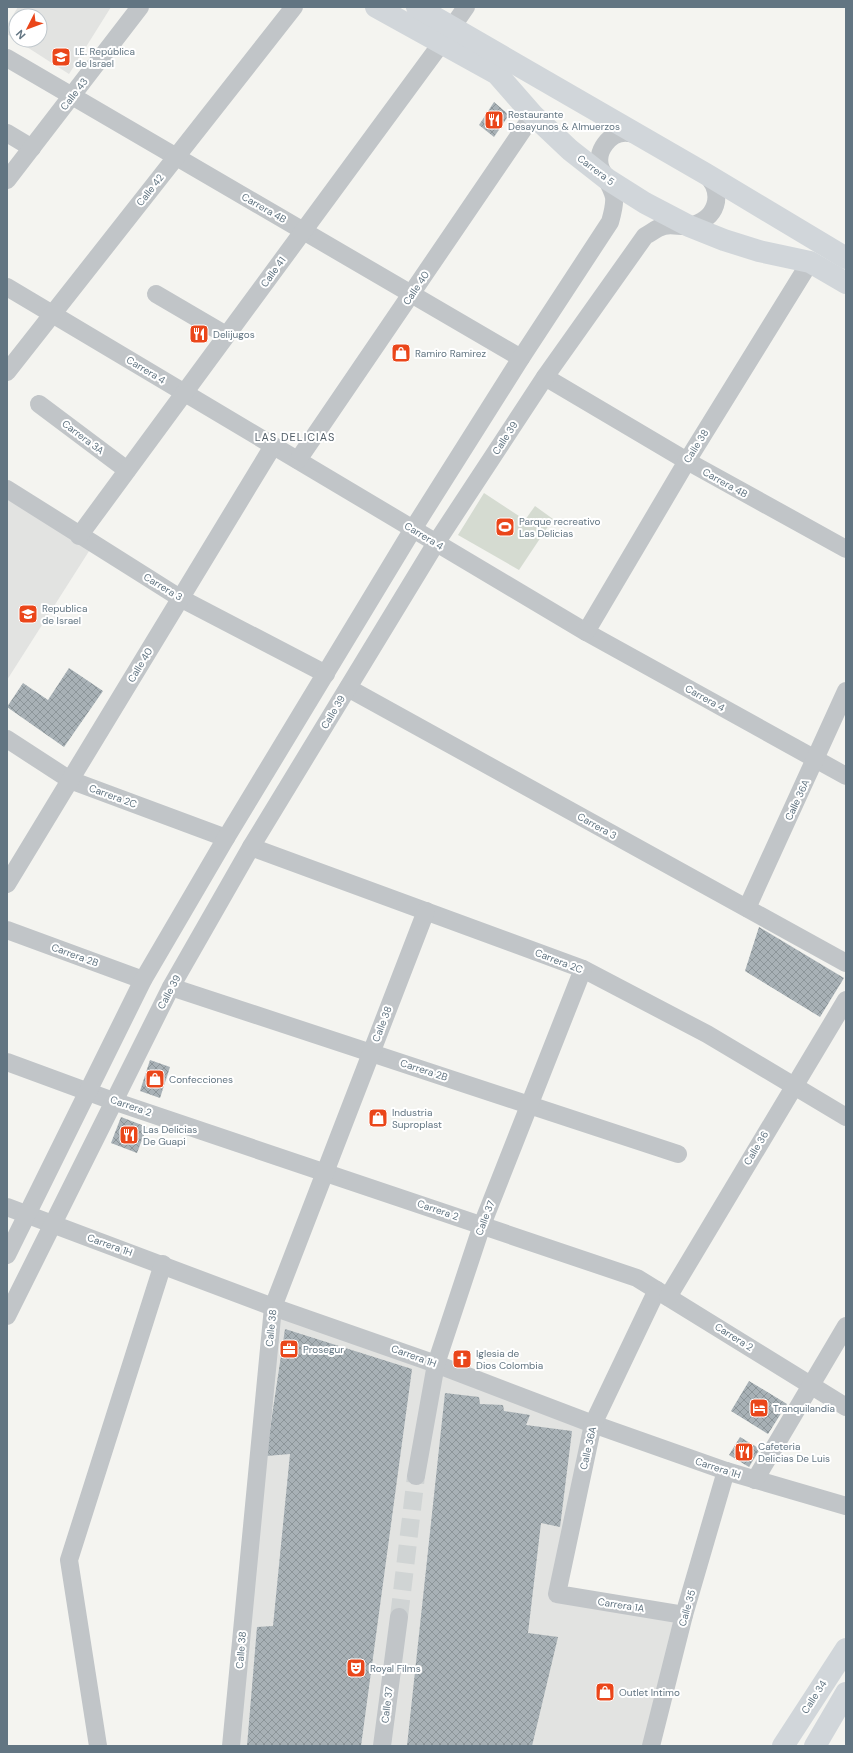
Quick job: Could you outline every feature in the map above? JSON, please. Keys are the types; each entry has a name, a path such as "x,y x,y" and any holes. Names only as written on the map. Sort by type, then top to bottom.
{"main road":[{"name":"Carrera 5","path":"376,7 446,35 640,136 846,258"},
{"name":"Carrera 5","path":"417,7 446,35 497,74 533,115 570,150 607,179 645,203 689,226 724,240 759,251 810,262 846,283"},
{"name":"Calle 34","path":"783,1746 846,1649"},
{"path":"814,1746 846,1693"}],"street":[{"name":"Calle 43","path":"7,180 140,7"},
{"name":"Calle 42","path":"7,372 294,7"},
{"name":"Calle 41","path":"79,536 466,7"},
{"name":"Carrera 4B","path":"7,58 521,358"},
{"name":"Calle 40","path":"298,460 533,115"},
{"path":"7,1255 143,980 226,838 412,529 610,222 614,198 607,179 600,168 599,155 604,143 614,135 627,132 640,136"},
{"path":"7,133 32,148"},
{"name":"Calle 39","path":"7,1316 171,987 252,847 436,543 544,377 645,236 664,226 689,226 708,216 715,204 716,190 713,181 706,174"},
{"name":"Calle 38","path":"586,632 686,462 810,262"},
{"name":"Carrera 4","path":"7,287 586,632 846,776"},
{"path":"156,294 226,335"},
{"name":"Carrera 4B","path":"544,377 686,462 846,549"},
{"name":"Carrera 3A","path":"39,404 127,470"},
{"name":"Calle 40","path":"7,884 273,446"},
{"name":"Carrera 3","path":"7,489 79,536 180,598 326,674"},
{"name":"Carrera 3","path":"348,688 846,963"},
{"name":"Calle 36A","path":"747,908 846,691"},
{"name":"Carrera 2C","path":"7,740 70,780 226,838"},
{"name":"Carrera 2C","path":"252,847 583,969 707,1034 846,1117"},
{"name":"Calle 38","path":"231,1746 273,1307 426,912"},
{"name":"Carrera 2B","path":"7,930 143,980"},
{"name":"Calle 37","path":"416,1476 436,1364 482,1225 583,969"},
{"name":"Carrera 2B","path":"171,987 678,1154"},
{"name":"Calle 36","path":"663,1294 846,1000"},
{"name":"Carrera 2","path":"7,1062 114,1101 637,1278 846,1407"},
{"name":"Carrera 1H","path":"7,1207 273,1307 436,1364 593,1424 726,1471 846,1506"},
{"path":"98,1746 70,1560 162,1264"},
{"name":"Calle 36A","path":"557,1594 593,1424 663,1294"},
{"path":"755,1480 846,1326"},
{"name":"Calle 35","path":"651,1746 684,1615 726,1471"},
{"name":"Carrera 1A","path":"557,1594 684,1615"},
{"name":"Calle 37","path":"382,1746 399,1617"}],"shaded area":[{"name":"I.E. República de Israel","path":"18,7 111,7 69,74 28,48 48,48 48,8"},
{"name":"I.E. República de Israel","path":"8,23 8,35 7,34"},
{"name":"Parque recreativo Las Delicias","path":"484,493 525,520 535,506 553,519 519,570 458,535"},
{"name":"Republica de Israel","path":"7,495 91,548 7,680"},
{"path":"273,1307 593,1424 557,1594 684,1615 651,1746 231,1746"}],"building":[{"name":"Restaurante Desayunos & Almuerzos","path":"494,102 509,115 494,137 479,125"},
{"path":"69,668 103,691 64,747 7,707 23,683 48,700"},
{"path":"759,927 844,978 820,1017 745,971"},
{"name":"Confecciones","path":"150,1060 170,1067 160,1098 140,1091"},
{"name":"Las Delicias De Guapi","path":"121,1117 147,1127 137,1153 111,1143"},
{"path":"285,1329 412,1369 361,1746 247,1746 257,1627 273,1626 290,1454 266,1456"},
{"name":"Tranquilandia","path":"749,1381 787,1404 768,1434 731,1411"},
{"path":"445,1393 479,1397 480,1404 503,1405 504,1411 530,1415 526,1425 572,1431 560,1527 541,1523 528,1633 558,1637 532,1746 407,1746"},
{"name":"Cafeteria Delicias De Luis","path":"740,1437 760,1449 749,1467 729,1455"}],"tunnel":[{"path":"399,1617 416,1476"}],"place":[{"name":"I.E. República de Israel","path":"61,57"},
{"name":"Restaurante Desayunos & Almuerzos","path":"494,120"},
{"name":"Delijugos","path":"199,334"},
{"name":"Ramiro Ramirez","path":"401,353"},
{"name":"Parque recreativo Las Delicias","path":"505,527"},
{"name":"Republica de Israel","path":"28,614"},
{"name":"Confecciones","path":"155,1079"},
{"name":"Industria Suproplast","path":"378,1118"},
{"name":"Las Delicias De Guapi","path":"129,1135"},
{"name":"Prosegur","path":"289,1349"},
{"name":"Iglesia de Dios Colombia","path":"462,1359"},
{"name":"Tranquilandia","path":"759,1408"},
{"name":"Cafeteria Delicias De Luis","path":"744,1452"},
{"name":"Royal Films","path":"356,1668"},
{"name":"Outlet Intimo","path":"605,1692"}],"district":[{"name":"LAS DELICIAS","path":"295,437"}]}
